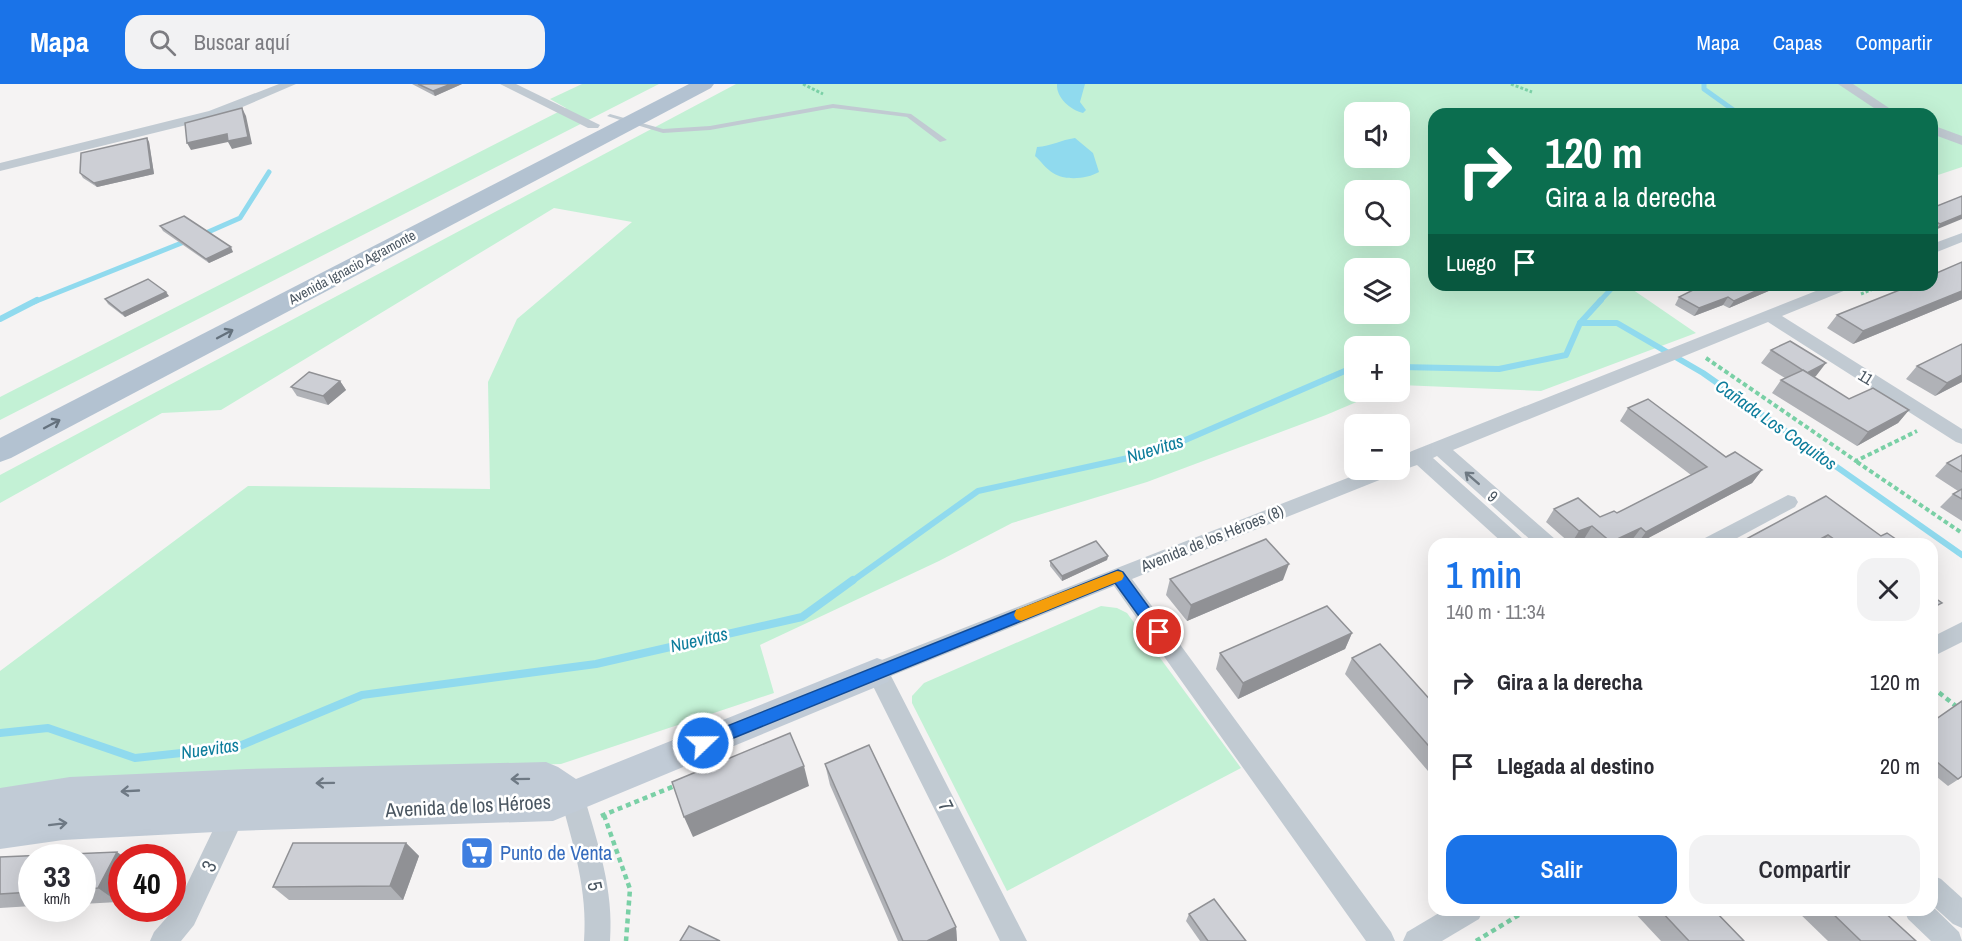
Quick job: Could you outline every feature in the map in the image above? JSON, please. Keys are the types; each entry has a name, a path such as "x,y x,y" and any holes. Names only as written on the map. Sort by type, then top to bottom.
{"main road":[{"name":"Avenida Ignacio Agramonte","path":"0,451 612,121 674,84"},
{"name":"Avenida Ignacio Agramonte","path":"0,429 612,121 704,84"}],"street":[{"path":"0,167 214,114 290,84"},
{"path":"506,84 612,121"},
{"path":"1844,84 1882,108"},
{"path":"1938,131 1962,141"},
{"path":"1938,247 1962,237"},
{"path":"1410,460 1830,291"},
{"name":"11","path":"1770,316 1962,438"},
{"name":"9","path":"1439,448 1541,538"},
{"name":"9","path":"1419,456 1509,538"},
{"name":"Avenida de los Héroes (8)","path":"572,796 1360,480"},
{"path":"1721,538 1788,502"},
{"path":"1118,576 1383,941"},
{"path":"1938,645 1962,631"},
{"name":"7","path":"877,672 1014,941"},
{"name":"Avenida de los Héroes","path":"0,804 70,793 240,800 536,807 553,805 572,796"},
{"name":"5","path":"572,796 597,891 600,921 597,941"},
{"name":"Avenida de los Héroes","path":"0,832 240,800"},
{"name":"3","path":"163,941 184,916 240,800"},
{"path":"1938,893 1962,915"},
{"path":"1416,941 1460,916"},
{"path":"1923,916 1950,941"}],"lane":[{"path":"612,121 663,131 710,128 832,106 909,115 943,140"}],"path":[{"path":"803,84 823,94"},
{"path":"1511,84 1532,92"},
{"path":"1679,352 1856,461 1962,533"},
{"path":"1856,461 1936,421"},
{"path":"1938,692 1962,711"},
{"path":"604,815 630,889 626,941"},
{"path":"1476,941 1517,916"}],"green space":[{"path":"582,84 659,84 0,420 0,397 566,108 550,99"},
{"path":"736,84 1962,84 1962,167 1938,175 1938,108 1428,108 1428,291 1635,291 1696,333 1541,391 1410,385 1410,336 1344,336 1344,402 1357,402 1147,482 1012,523 939,561 760,645 774,693 561,764 106,779 0,793 0,671 248,486 490,489 488,382 517,319 632,222 554,208 221,410 162,413 0,503 0,475"},
{"path":"1101,606 1117,608 1127,613 1241,768 1007,891 912,703 912,696 924,683"}],"water":[{"path":"1057,84 1085,84 1080,102 1086,110 1083,113 1065,103 1059,94"},
{"path":"1075,138 1093,153 1099,172 1082,178 1058,176 1035,156 1037,147"}],"building":[{"path":"418,84 451,84 433,91"},
{"path":"242,108 248,137 228,141 227,134 187,143 185,123"},
{"path":"147,138 151,169 94,183 80,173 81,153"},
{"path":"1962,196 1962,215 1940,224 1938,223 1938,206"},
{"path":"184,216 231,247 206,259 160,226"},
{"path":"1962,262 1962,291 1863,331 1837,315 1897,291 1938,291 1938,272"},
{"path":"148,279 166,292 122,313 105,299"},
{"path":"1691,291 1756,291 1734,301 1728,297 1699,308 1679,297"},
{"path":"1790,341 1826,363 1807,373 1771,350"},
{"path":"1962,344 1962,375 1947,383 1917,366"},
{"path":"1803,370 1849,399 1873,388 1909,410 1868,432 1781,380"},
{"path":"309,372 340,381 323,396 291,387"},
{"path":"1648,399 1726,457 1735,452 1762,470 1646,532 1641,528 1620,538 1606,538 1592,526 1579,531 1554,509 1578,498 1600,517 1614,511 1617,513 1707,467 1628,408"},
{"path":"1962,455 1962,472 1947,463"},
{"path":"1962,489 1962,499 1953,494"},
{"path":"1826,496 1881,536 1887,533 1894,538 1832,538 1828,535 1822,538 1748,538"},
{"path":"1266,539 1289,564 1191,605 1170,579"},
{"path":"1096,541 1108,556 1062,576 1050,561"},
{"path":"1327,606 1352,633 1243,683 1220,653"},
{"path":"1380,644 1428,697 1428,745 1352,658"},
{"path":"1962,701 1962,776 1958,779 1938,763 1938,718"},
{"path":"790,733 804,766 684,817 672,782"},
{"path":"869,745 956,927 927,941 903,941 825,764"},
{"path":"293,843 406,843 390,886 273,887"},
{"path":"108,852 108,869 96,888 96,853"},
{"path":"18,856 18,893 0,894 0,857"},
{"path":"1214,899 1246,941 1208,941 1189,914"},
{"path":"1666,916 1720,916 1744,941 1689,941"},
{"path":"1835,916 1889,916 1916,941 1861,941"},
{"path":"689,926 720,941 680,941"}],"waterway":[{"name":"Nuevitas","path":"1704,84 1704,89 1731,108"},
{"path":"199,236 240,218 269,172"},
{"path":"34,302 189,240"},
{"name":"Nuevitas","path":"1599,302 1609,291"},
{"path":"0,319 37,300"},
{"name":"Nuevitas","path":"1580,323 1601,300"},
{"name":"Nuevitas","path":"1410,367 1499,369 1566,355 1580,323"},
{"name":"Cañada Los Coquitos","path":"1580,323 1617,323 1703,373 1938,538"},
{"name":"Nuevitas","path":"851,582 978,491 1160,451 1344,371"},
{"name":"Cañada Los Coquitos","path":"1938,538 1962,555"},
{"name":"Nuevitas","path":"0,733 48,728 135,758 237,747 362,695 596,664 802,617 853,580"}],"slow traffic":[{"path":"1021,615 1117,576"}],"place":[{"name":"Punto de Venta","path":"477,853"}],"route":[{"path":"703,743 1118,576 1159,632"}]}
